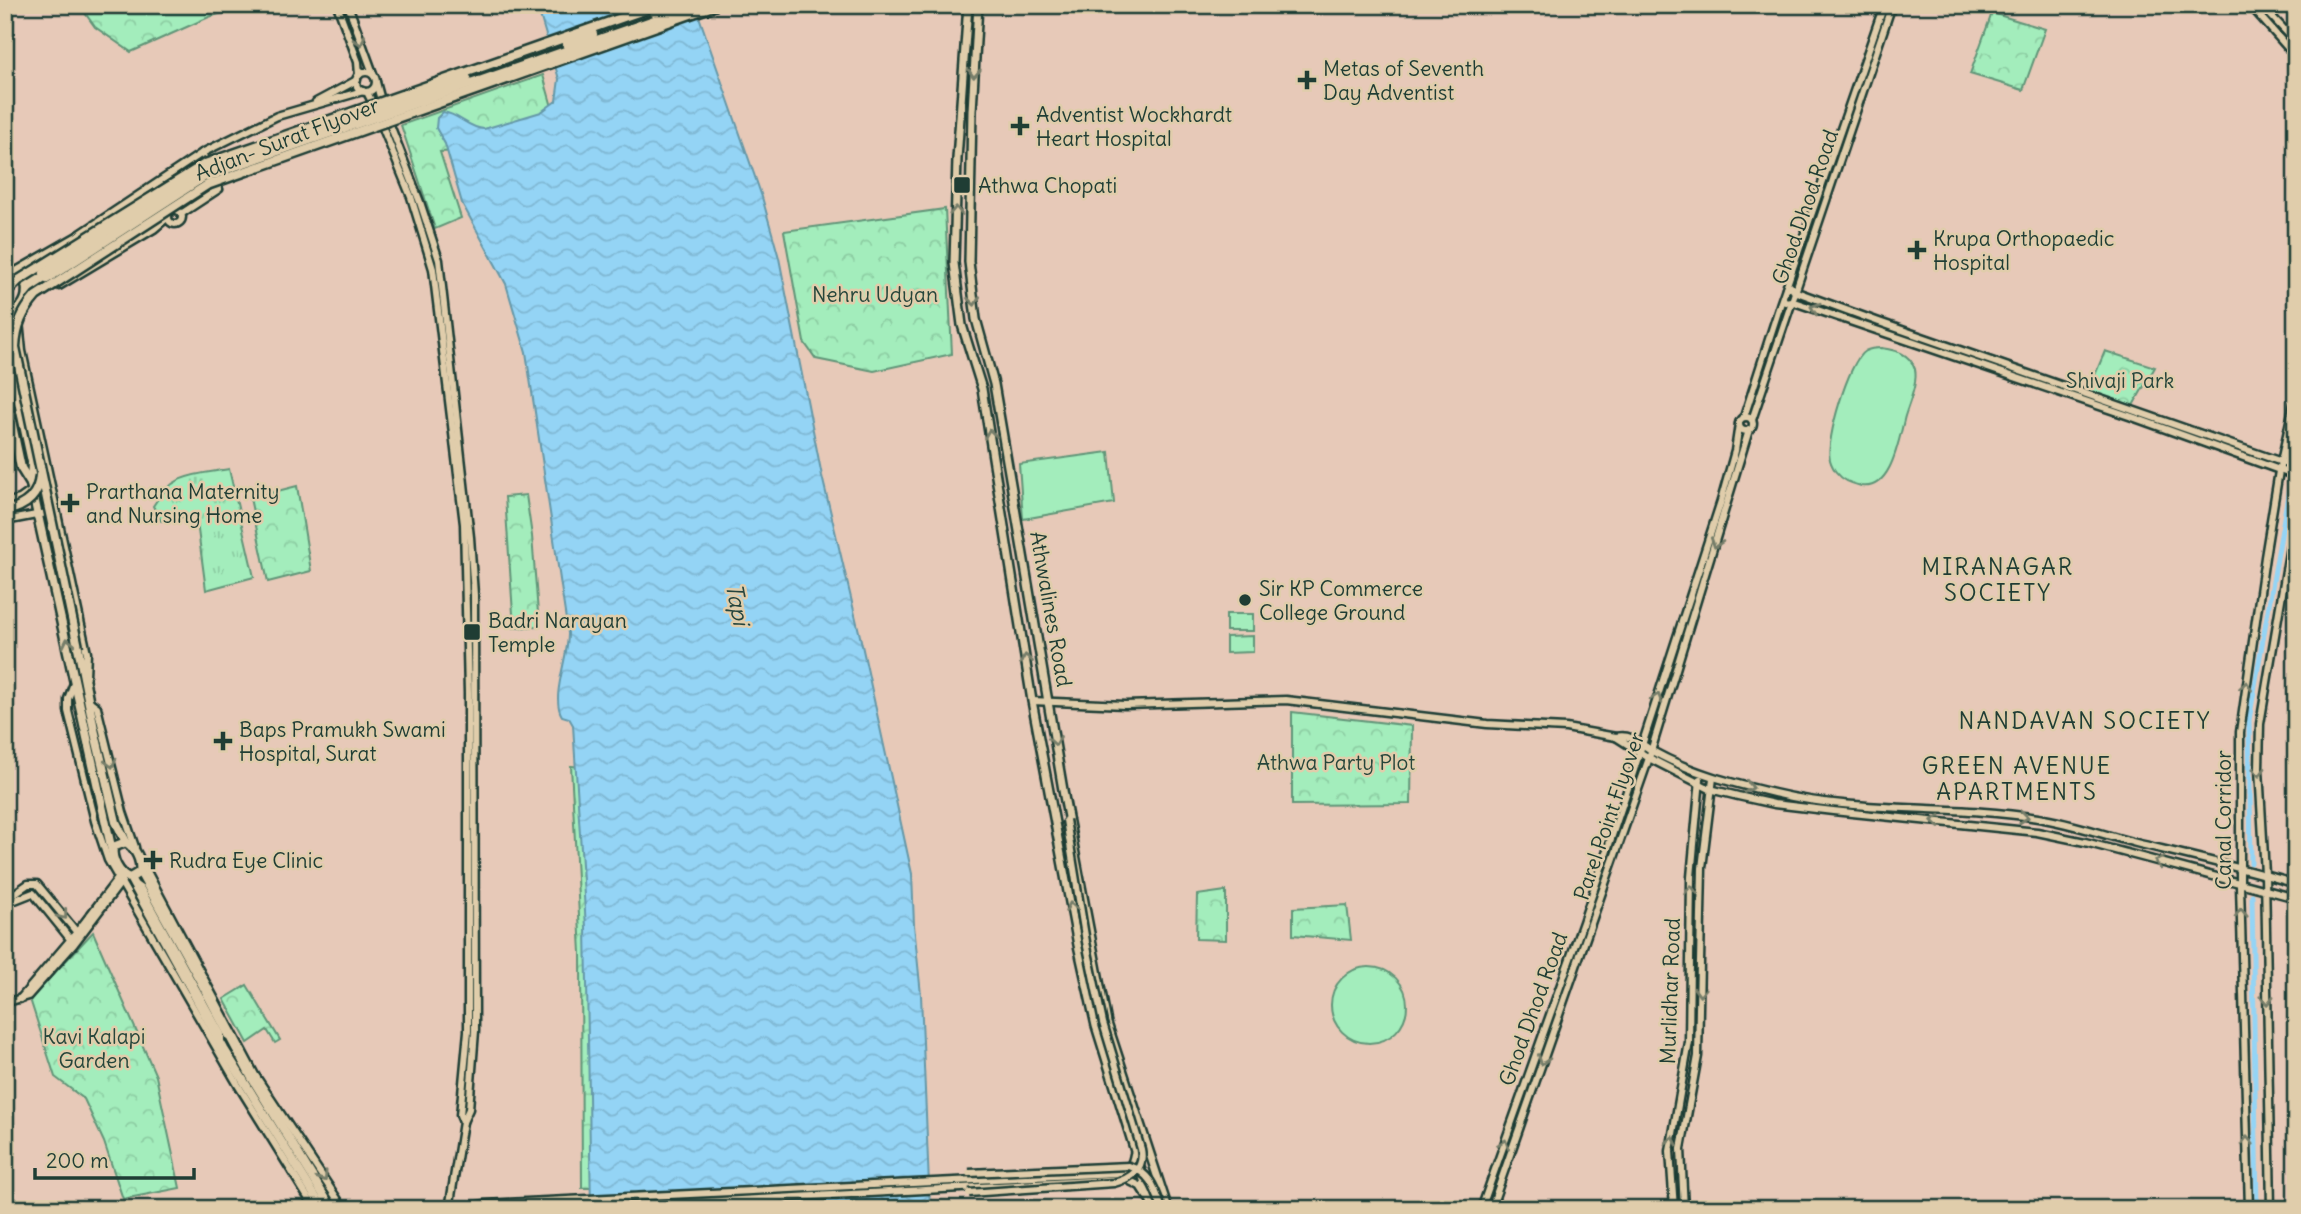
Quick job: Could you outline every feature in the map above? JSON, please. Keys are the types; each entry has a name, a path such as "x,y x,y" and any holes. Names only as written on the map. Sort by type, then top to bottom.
{"highway":[{"name":"Adjan- Surat Flyover","path":"5,294 19,281 205,163 658,5"},
{"path":"46,276 199,173 674,5"},
{"path":"27,288 204,177 697,5"},
{"name":"Adjan- Surat Flyover","path":"31,487 36,464 15,347 22,314 43,291 207,185 716,5"},
{"name":"Adjan- Surat Flyover","path":"5,337 89,701 126,842 133,848 141,864 140,874 232,1038 249,1081"},
{"path":"5,392 22,468 31,487 112,851 222,1046 249,1081 332,1209"},
{"path":"5,511 18,508 32,499 40,481 36,464"},
{"path":"112,851 117,845 126,842"},
{"path":"125,878 140,874"},
{"path":"249,1081 323,1209"}],"main road":[{"name":"Athwalines Road","path":"968,5 957,159 954,263 962,325 982,389 1032,701 1078,945 1096,1026 1152,1206"},
{"name":"Athwalines Road","path":"978,5 972,110 969,262 976,319 994,384 1064,796 1107,1023 1168,1209"},
{"path":"5,316 21,308 27,288 9,267"},
{"path":"1030,689 1046,689"},
{"path":"1117,1096 1129,1092"}],"street":[{"path":"337,5 358,62 358,88 365,91 411,197 433,269 470,537 474,655 475,1031 469,1109 463,1122 449,1209"},
{"path":"348,5 439,260 454,424"},
{"path":"1748,419 1786,288 1884,5"},
{"name":"Ghod Dhod Road","path":"1481,1209 1640,752 1721,501 1735,451 1739,424 1748,419 1892,5"},
{"path":"2250,5 2296,57"},
{"path":"2261,5 2296,42"},
{"path":"9,267 77,236 202,153 277,116 299,111 374,88 375,79 369,72 299,111"},
{"path":"86,688 87,653 22,351 21,308 154,229 173,213 219,189 202,153"},
{"path":"154,229 180,222 157,184"},
{"path":"173,213 173,225"},
{"path":"1786,288 1791,287 1794,291 1879,323 2296,467"},
{"path":"1783,298 1787,302 1791,300 2136,418 2296,477"},
{"name":"Canal Corridor","path":"2249,1209 2240,885 2240,732 2279,471 2296,394"},
{"name":"Ghod Dhod Road","path":"1748,419 1752,426 1749,430"},
{"path":"1739,424 1742,430 1749,430"},
{"name":"Parel Point Flyover","path":"1491,1209 1649,758 1749,430"},
{"path":"5,503 20,499 31,487 50,482"},
{"path":"2271,1209 2265,874 2259,769 2261,712 2296,511"},
{"path":"5,521 57,512"},
{"path":"75,680 67,704 69,717 101,843 125,878 236,1082 315,1209"},
{"path":"1032,701 1125,705 1286,700 1488,724 1566,728 1622,736 1642,742 1651,750 1700,774 1776,794 1833,802 2040,818 2296,884"},
{"path":"1616,737 1620,742 1710,789 1773,804 2037,832 2085,842 2296,898"},
{"name":"Murlidhar Road","path":"1674,1209 1670,1151 1688,1051 1691,877 1700,774"},
{"name":"Murlidhar Road","path":"1684,1209 1681,1149 1698,1056 1701,881 1713,778"},
{"path":"950,1184 969,1193 1114,1183 1133,1175 1142,1160 1139,1140 1103,1023 1086,943 1064,796"},
{"path":"119,813 255,1075 344,1209"},
{"path":"5,1003 19,1001 28,996 125,878"},
{"path":"5,902 28,884 37,884 78,934"},
{"path":"5,902 29,892 33,893 72,942"},
{"path":"573,1209 1123,1172 1130,1167 1134,1154"},
{"path":"950,1184 969,1174 1129,1166 1141,1171 1149,1179 1162,1209"},
{"path":"455,1209 485,1204 1126,1179 1140,1186 1152,1206"}],"green space":[{"path":"92,5 248,5 209,17 131,52 95,27 85,13"},
{"path":"1992,13 2045,29 2023,90 1970,74"},
{"path":"543,75 563,146 440,152 461,218 435,229 401,125"},
{"name":"Nehru Udyan","path":"945,209 952,354 874,371 816,359 804,342 784,231"},
{"path":"1881,348 1897,351 1910,359 1915,369 1915,380 1897,449 1887,472 1872,485 1861,486 1845,480 1834,470 1829,451 1831,437 1852,369 1865,351"},
{"name":"Shivaji Park","path":"2105,351 2155,367 2131,409 2087,394"},
{"path":"1109,452 1114,503 1023,519 1019,464"},
{"path":"229,469 254,577 206,590 196,515 161,521 153,506 176,481"},
{"path":"297,486 311,571 268,582 250,498"},
{"path":"526,495 539,626 514,628 505,497"},
{"path":"1226,614 1253,614 1253,631 1226,631"},
{"path":"1253,636 1253,652 1226,653 1226,637"},
{"name":"Athwa Party Plot","path":"1292,712 1412,726 1411,804 1292,805"},
{"path":"571,766 585,767 595,1188 582,1188 581,953"},
{"path":"1226,891 1226,940 1196,939 1197,895"},
{"path":"1347,905 1351,940 1293,935 1293,908"},
{"name":"Kavi Kalapi Garden","path":"93,932 156,1076 180,1188 123,1199 104,1142 84,1099 55,1077 30,999"},
{"path":"1369,967 1383,970 1396,978 1404,991 1407,1005 1404,1019 1396,1032 1383,1040 1369,1043 1355,1040 1342,1032 1334,1019 1331,1005 1334,991 1342,978 1355,970"},
{"path":"247,985 280,1040 275,1043 267,1030 248,1043 224,999"}],"water":[{"name":"Tapi","path":"537,5 695,5 762,197 779,258 822,476 912,874 921,995 930,1209 591,1209 586,927 573,725 569,718 562,716 558,698 568,633 526,352 506,284 462,203 445,144 436,128 437,118 443,112 484,129 541,112 556,101 559,79"}],"waterway":[{"path":"2293,461 2296,449"},
{"path":"2251,863 2249,720 2290,483"},
{"path":"2252,895 2257,1209"}],"place":[{"name":"Metas of Seventh Day Adventist","path":"1307,80"},
{"name":"Adventist Wockhardt Heart Hospital","path":"1020,126"},
{"name":"Athwa Chopati","path":"962,185"},
{"name":"Krupa Orthopaedic Hospital","path":"1917,250"},
{"name":"Prarthana Maternity and Nursing Home","path":"70,503"},
{"name":"Sir KP Commerce College Ground","path":"1245,600"},
{"name":"Badri Narayan Temple","path":"472,632"},
{"name":"Baps Pramukh Swami Hospital, Surat","path":"223,741"},
{"name":"Rudra Eye Clinic","path":"153,860"}],"district":[{"name":"MIRANAGAR SOCIETY","path":"1998,579"},
{"name":"NANDAVAN SOCIETY","path":"2085,720"},
{"name":"GREEN AVENUE APARTMENTS","path":"2017,778"}]}
